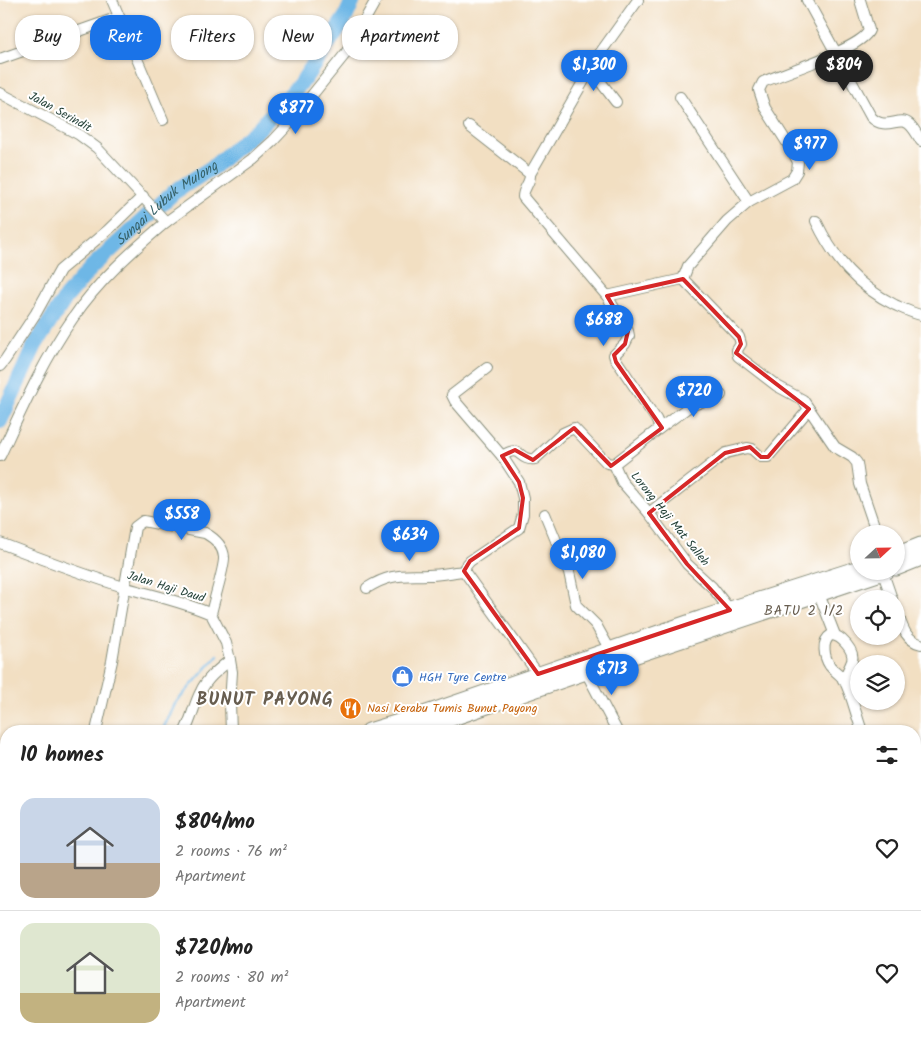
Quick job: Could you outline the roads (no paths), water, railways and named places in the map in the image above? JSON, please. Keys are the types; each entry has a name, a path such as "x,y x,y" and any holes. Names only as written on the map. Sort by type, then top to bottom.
{"main road":[{"path":"905,551 921,545"},
{"path":"905,564 921,558"},
{"path":"416,724 538,674 850,571"},
{"path":"416,724 419,721 423,724 434,724 862,580"}],"street":[{"path":"112,0 118,15"},
{"path":"0,456 38,377 73,318 115,268 164,221 253,159 273,141 346,53 376,0"},
{"path":"638,0 590,68 530,174 531,178 523,194 525,199 607,296 628,331 629,336 625,344 614,355 616,362 656,418 660,428"},
{"path":"807,0 871,117 876,123 885,124 904,121 909,124 921,141"},
{"path":"683,279 688,266 727,221 749,202 792,179 798,171 798,162 794,152 763,103 759,90 765,81 837,53 863,38 868,33 868,26 860,0"},
{"path":"0,60 90,27"},
{"path":"137,60 163,120"},
{"path":"590,68 616,102"},
{"name":"Jalan Serindit","path":"0,93 78,134 102,154 164,221"},
{"path":"680,97 749,202"},
{"path":"469,126 530,174"},
{"path":"0,366 36,313 60,270 144,198"},
{"path":"816,221 834,254 860,283 889,302 921,314"},
{"path":"607,296 683,279"},
{"path":"683,279 738,337 741,344 737,350 738,356 777,386 803,400 812,416 836,447 852,457 857,463 860,484 874,525"},
{"path":"464,571 465,566 470,561 519,528 523,514 519,482 502,456 455,401 452,394 487,368"},
{"path":"502,456 510,450 515,450 527,458 534,459 563,433 574,428 607,462 614,464 690,406 721,395"},
{"path":"649,513 726,453 747,448 752,449 761,457 768,457 809,409"},
{"name":"Lorong Haji Mat Salleh","path":"614,464 622,482 649,513 687,564 712,587 730,610"},
{"path":"545,514 569,572 576,605 596,625 610,650"},
{"path":"97,725 112,661 135,526 138,523 143,521 205,533 221,546 225,557 211,614"},
{"name":"Jalan Haji Daud","path":"0,543 125,588 188,605 211,614 226,643 230,660 232,672 231,725"},
{"path":"367,588 384,578 394,576 464,571"},
{"path":"464,571 538,674"},
{"path":"819,594 835,634 847,645 852,656 852,661 844,680"},
{"path":"905,632 907,637 915,643 921,644"},
{"path":"835,634 827,637 824,650 830,665 844,680 860,725"},
{"path":"189,725 201,691 213,674 230,660"},
{"path":"586,672 614,725"}],"waterway":[{"name":"Sungai Lubuk Mulong","path":"0,421 35,345 66,297 92,267 174,192 213,167 259,128 302,82 345,18 353,0"},
{"path":"165,725 175,704 218,655"}],"place":[{"name":"HGH Tyre Centre","path":"403,677"},
{"name":"Nasi Kerabu Tumis Bunut Payong","path":"351,708"}],"district":[{"name":"BATU 2 1/2","path":"804,611"},
{"name":"BUNUT PAYONG","path":"265,700"}]}
